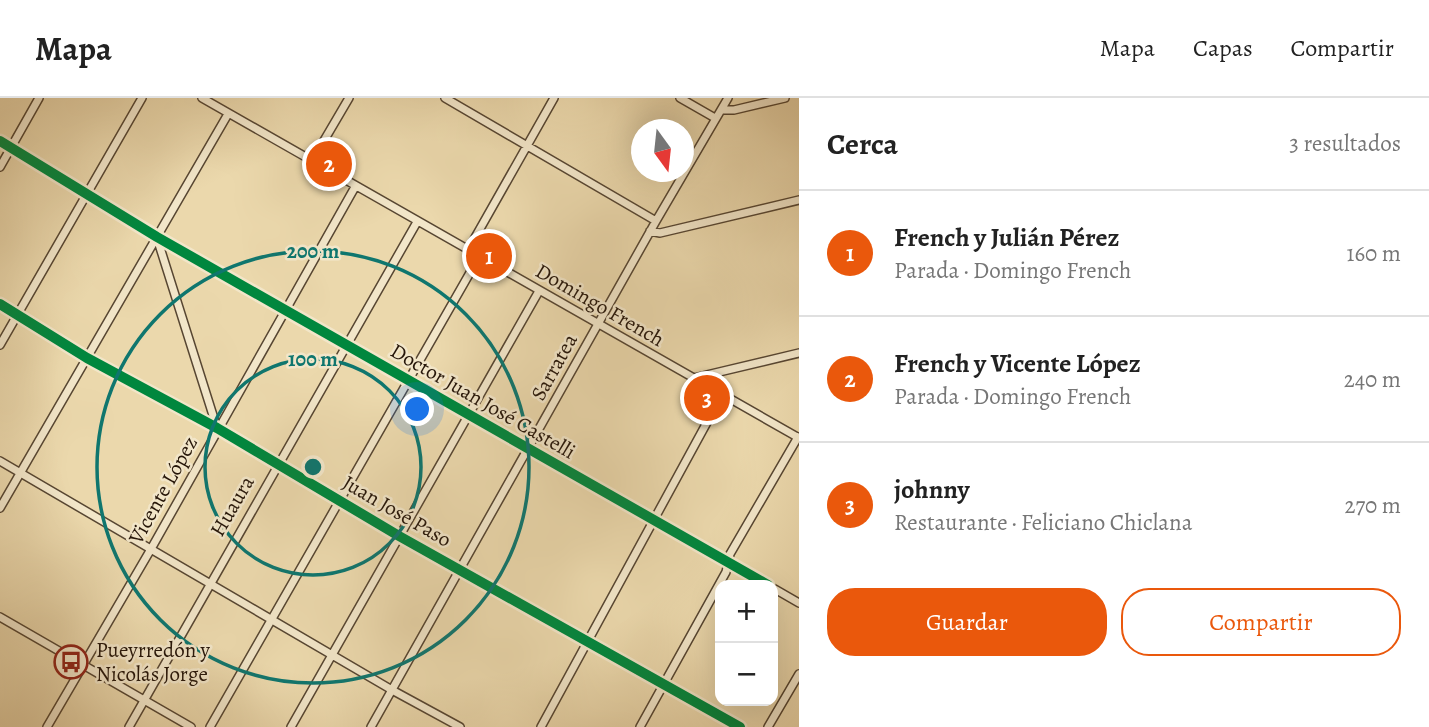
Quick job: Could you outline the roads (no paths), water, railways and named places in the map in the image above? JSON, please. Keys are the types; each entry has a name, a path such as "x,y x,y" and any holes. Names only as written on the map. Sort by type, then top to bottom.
{"street":[{"path":"0,167 39,98"},
{"path":"0,345 142,98"},
{"name":"Domingo French","path":"202,98 798,438"},
{"path":"312,161 349,98"},
{"path":"445,98 656,220"},
{"path":"468,250 554,98"},
{"path":"680,98 715,118"},
{"name":"Sarratea","path":"371,727 656,220 728,98"},
{"path":"721,110 734,110 785,98"},
{"path":"0,508 228,114"},
{"name":"Doctor Juan José Castelli","path":"0,141 157,237 759,580"},
{"name":"Vicente López","path":"47,727 151,549 355,187"},
{"path":"650,231 660,233 799,200"},
{"name":"Huaura","path":"129,727 417,222"},
{"path":"157,237 217,428"},
{"path":"210,727 478,257"},
{"path":"291,727 539,291"},
{"name":"Juan José Paso","path":"0,304 87,358 217,428 400,536 740,727"},
{"path":"694,378 799,353"},
{"path":"541,727 723,393"},
{"path":"640,727 726,572 730,554 798,438"},
{"path":"0,461 331,655 460,727"},
{"path":"778,591 799,603"},
{"path":"0,617 191,727"},
{"path":"768,727 799,674"}],"place":[{"name":"French y Vicente López","path":"329,164"},
{"name":"French y Julián Pérez","path":"489,256"},
{"name":"johnny","path":"707,398"},
{"name":"Pueyrredón y Nicolás Jorge","path":"71,662"}]}
